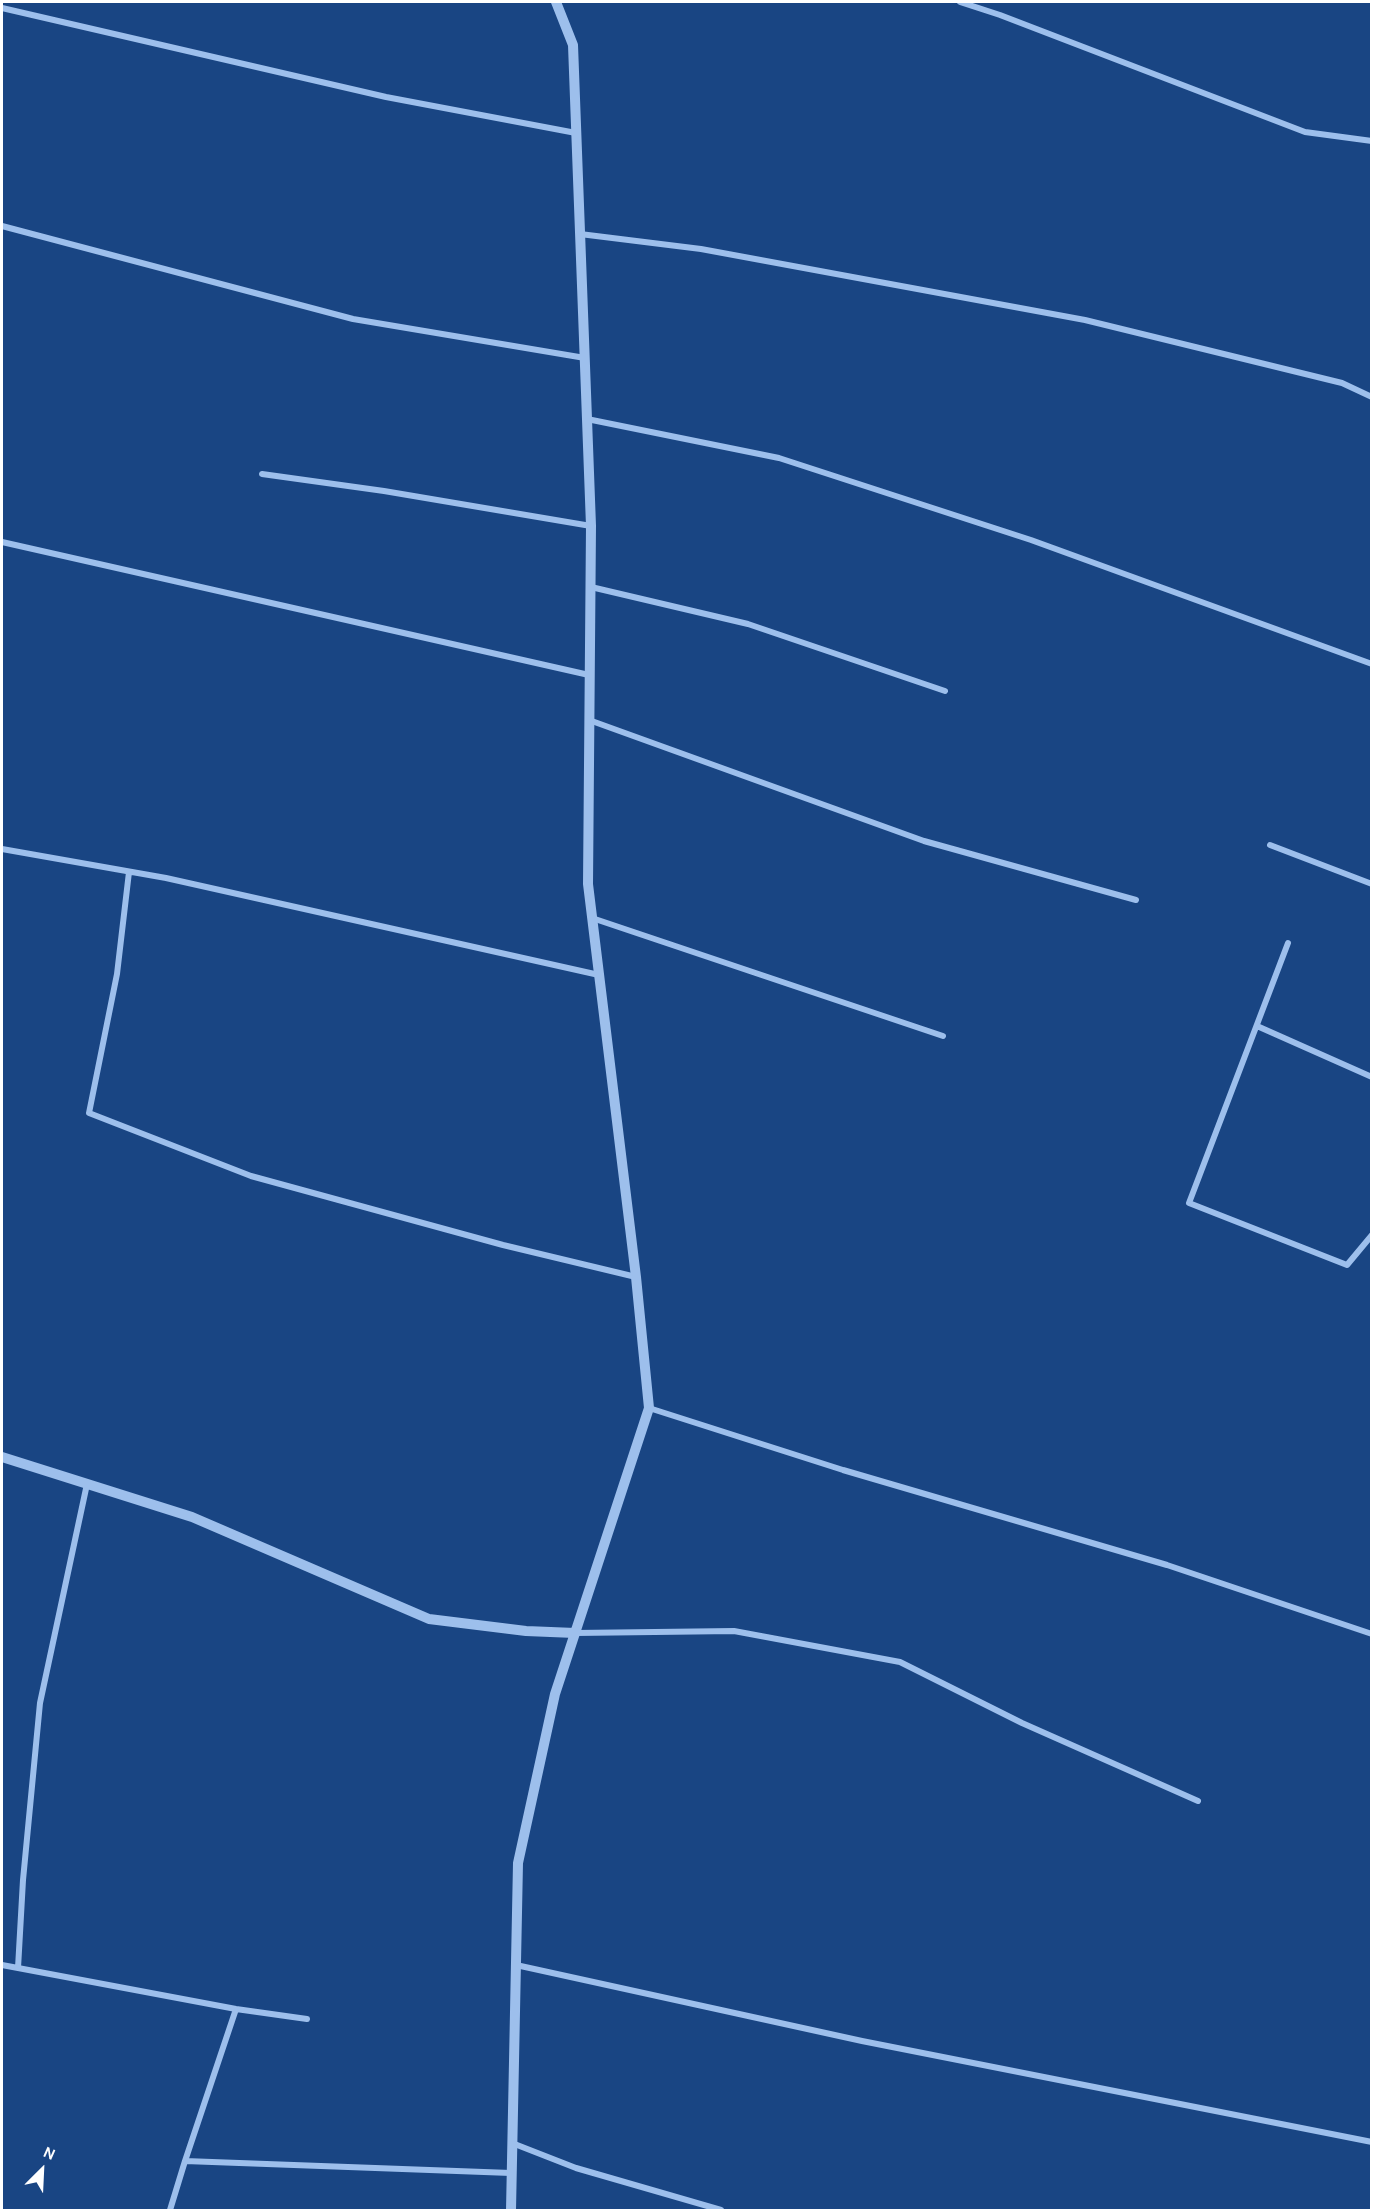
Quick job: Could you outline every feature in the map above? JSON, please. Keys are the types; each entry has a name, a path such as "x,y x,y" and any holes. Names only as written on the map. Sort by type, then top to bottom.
{"street":[{"path":"511,2211 519,1863 555,1694 649,1408 636,1277 588,884 591,526 585,358 573,45 556,2"},
{"path":"960,2 1011,19 1305,132 1371,141"},
{"path":"2,8 386,97 576,133"},
{"path":"2,226 352,319 585,358"},
{"path":"580,234 700,249 1085,320 1342,383 1371,397"},
{"path":"587,419 779,458 1031,540 1371,664"},
{"path":"262,474 384,491 591,526"},
{"path":"2,542 590,675"},
{"path":"591,586 748,624 945,691"},
{"path":"589,720 924,842 1136,900"},
{"path":"1270,845 1371,884"},
{"path":"2,849 177,881 599,975"},
{"path":"129,872 117,974 89,1113 251,1176 502,1245 636,1277"},
{"path":"592,918 943,1036"},
{"path":"1288,943 1189,1203 1347,1265 1371,1236"},
{"path":"1257,1026 1371,1077"},
{"path":"649,1408 843,1470 1167,1565 1371,1634"},
{"path":"2,1456 192,1517 429,1619 526,1631 575,1633 734,1631 900,1662 1022,1723 1198,1801"},
{"path":"18,1968 23,1881 40,1703 87,1484"},
{"path":"2,1965 236,2009 307,2019"},
{"path":"516,1965 873,2043 1371,2142"},
{"path":"170,2211 236,2009"},
{"path":"512,2143 576,2168 721,2211"},
{"path":"185,2161 511,2173"}]}
